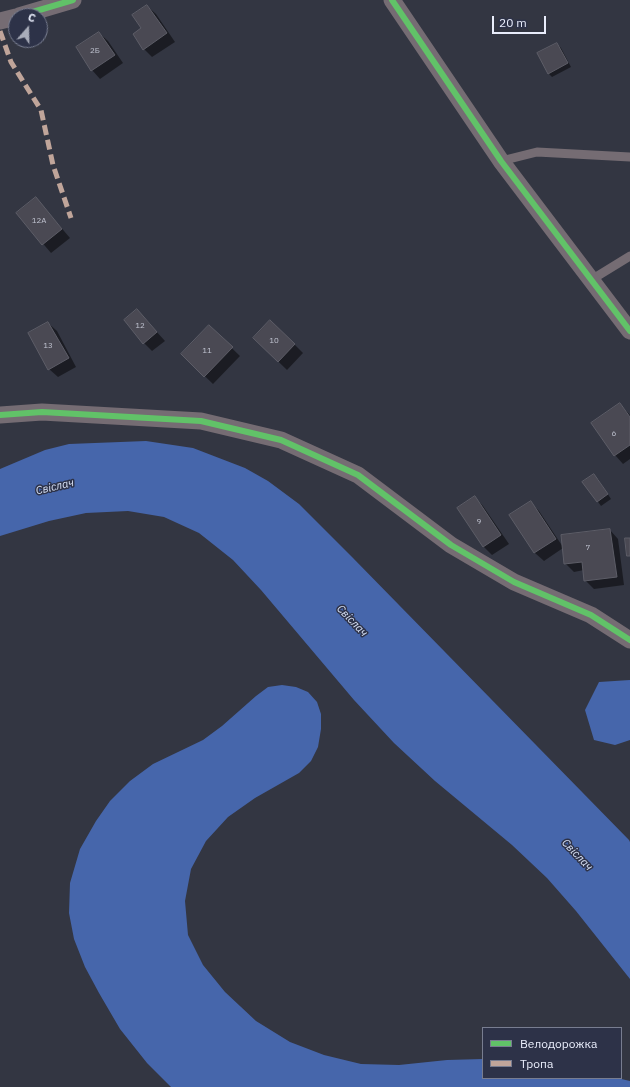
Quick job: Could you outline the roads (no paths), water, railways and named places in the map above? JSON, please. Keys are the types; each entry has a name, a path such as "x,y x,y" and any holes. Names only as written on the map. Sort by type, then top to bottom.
{"street":[{"path":"45,8 73,0"},
{"path":"392,0 502,161 630,331"},
{"path":"0,415 42,412 201,421 281,440 358,475 451,545 514,582 591,615 630,640"}],"lane":[{"path":"502,161 537,152 630,157"},
{"path":"591,280 630,256"}],"water":[{"name":"Свіслач","path":"146,441 193,448 245,468 268,481 299,504 629,840 630,979 576,911 547,878 512,845 435,781 394,743 354,700 261,590 233,560 199,533 164,517 128,511 86,513 49,521 0,536 0,469 45,450 69,444"},
{"path":"630,680 630,740 615,745 594,740 585,710 599,682"},
{"path":"282,685 296,687 308,692 317,702 321,714 321,729 318,747 311,761 299,773 255,798 228,817 206,841 191,869 185,901 188,935 203,965 225,992 256,1021 290,1042 324,1055 361,1064 399,1065 447,1060 482,1059 482,1079 621,1079 630,1081 630,1087 171,1087 147,1063 120,1029 85,967 74,939 69,913 70,883 80,849 96,821 110,801 130,781 153,764 203,740 268,687"}]}
